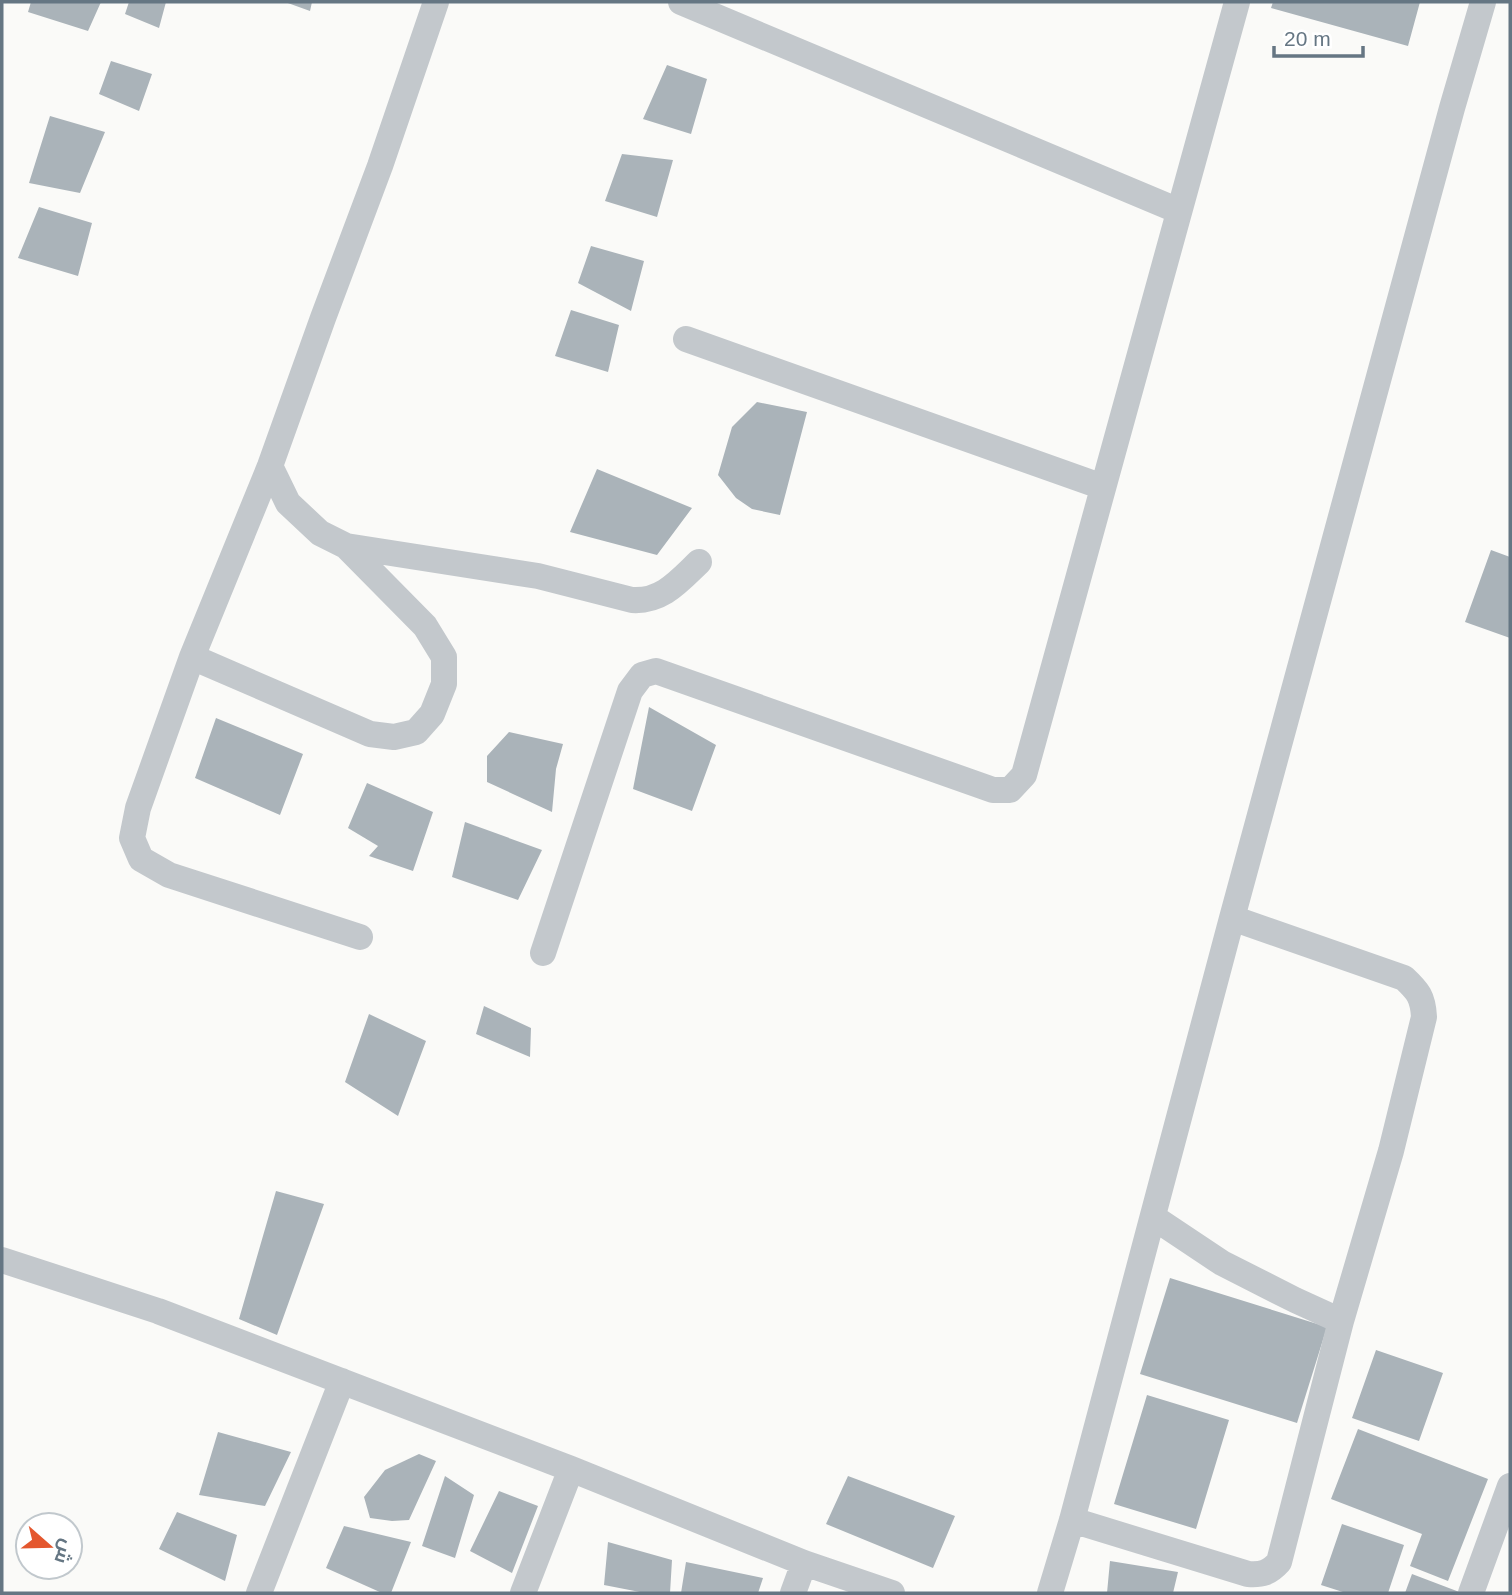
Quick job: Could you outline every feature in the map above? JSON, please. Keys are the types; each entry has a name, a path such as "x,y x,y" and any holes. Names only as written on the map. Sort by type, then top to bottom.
{"street":[{"path":"360,937 169,875 141,859 132,838 138,808 192,657 270,466 380,166 436,2"},
{"path":"681,2 1179,211"},
{"path":"543,953 630,691 642,675 656,671 993,790 1010,790 1024,775 1237,2"},
{"path":"1050,1593 1483,2"},
{"path":"686,339 1103,487"},
{"path":"270,466 288,503 320,533 346,546 538,576 643,601 672,587 699,562"},
{"path":"192,657 370,734 394,737 416,732 432,714 444,684 444,657 425,626 346,546"},
{"path":"1072,1520 1248,1574 1270,1572 1279,1562 1342,1321 1391,1151 1424,1017 1423,1001 1415,988 1404,978 1232,918"},
{"path":"1153,1217 1222,1263 1342,1321"},
{"path":"2,1260 158,1311 571,1469 804,1563 892,1593"},
{"path":"259,1593 342,1381"},
{"path":"523,1593 571,1469"},
{"path":"1471,1593 1510,1486"},
{"path":"793,1593 804,1563"}],"building":[{"path":"31,2 101,2 88,31 28,12"},
{"path":"129,2 166,2 159,28 125,14"},
{"path":"285,2 312,2 310,11"},
{"path":"1273,2 1420,2 1408,46 1271,8"},
{"path":"111,61 152,74 139,111 99,94"},
{"path":"667,65 707,79 691,134 643,119"},
{"path":"50,116 105,132 80,193 29,183"},
{"path":"622,154 673,160 657,217 605,201"},
{"path":"39,207 92,223 78,276 18,258"},
{"path":"591,246 644,261 631,311 578,283"},
{"path":"571,310 619,325 608,372 555,356"},
{"path":"757,402 807,412 780,515 752,509 736,498 718,475 732,427"},
{"path":"597,469 692,508 657,555 570,532"},
{"path":"1491,550 1510,557 1510,638 1465,622"},
{"path":"649,707 716,745 692,811 633,789"},
{"path":"216,718 303,754 280,815 195,778"},
{"path":"509,732 563,744 556,769 552,812 487,782 487,756"},
{"path":"367,783 433,812 413,871 369,856 378,846 348,828"},
{"path":"465,822 542,850 518,900 452,877"},
{"path":"484,1006 531,1028 530,1057 476,1034"},
{"path":"369,1014 426,1041 398,1116 345,1082"},
{"path":"276,1191 324,1204 277,1335 239,1319"},
{"path":"1170,1278 1327,1327 1297,1423 1140,1374"},
{"path":"1376,1350 1443,1373 1419,1441 1352,1418"},
{"path":"1147,1395 1229,1420 1196,1529 1114,1504"},
{"path":"1358,1429 1488,1479 1448,1581 1410,1566 1422,1534 1331,1499"},
{"path":"218,1432 291,1452 265,1506 199,1495"},
{"path":"419,1454 436,1461 409,1520 370,1518 364,1497 385,1470"},
{"path":"445,1476 474,1495 455,1558 422,1546"},
{"path":"848,1476 955,1516 933,1568 826,1524"},
{"path":"499,1491 538,1506 512,1573 470,1551"},
{"path":"177,1512 237,1535 225,1581 159,1549"},
{"path":"1342,1524 1404,1545 1388,1593 1346,1593 1321,1585"},
{"path":"344,1526 411,1542 391,1593 382,1593 326,1568"},
{"path":"608,1542 672,1560 670,1593 645,1593 604,1585"},
{"path":"1110,1561 1178,1572 1173,1593 1107,1593"},
{"path":"686,1562 763,1578 758,1593 681,1593"},
{"path":"1412,1574 1462,1593 1405,1593"}]}
